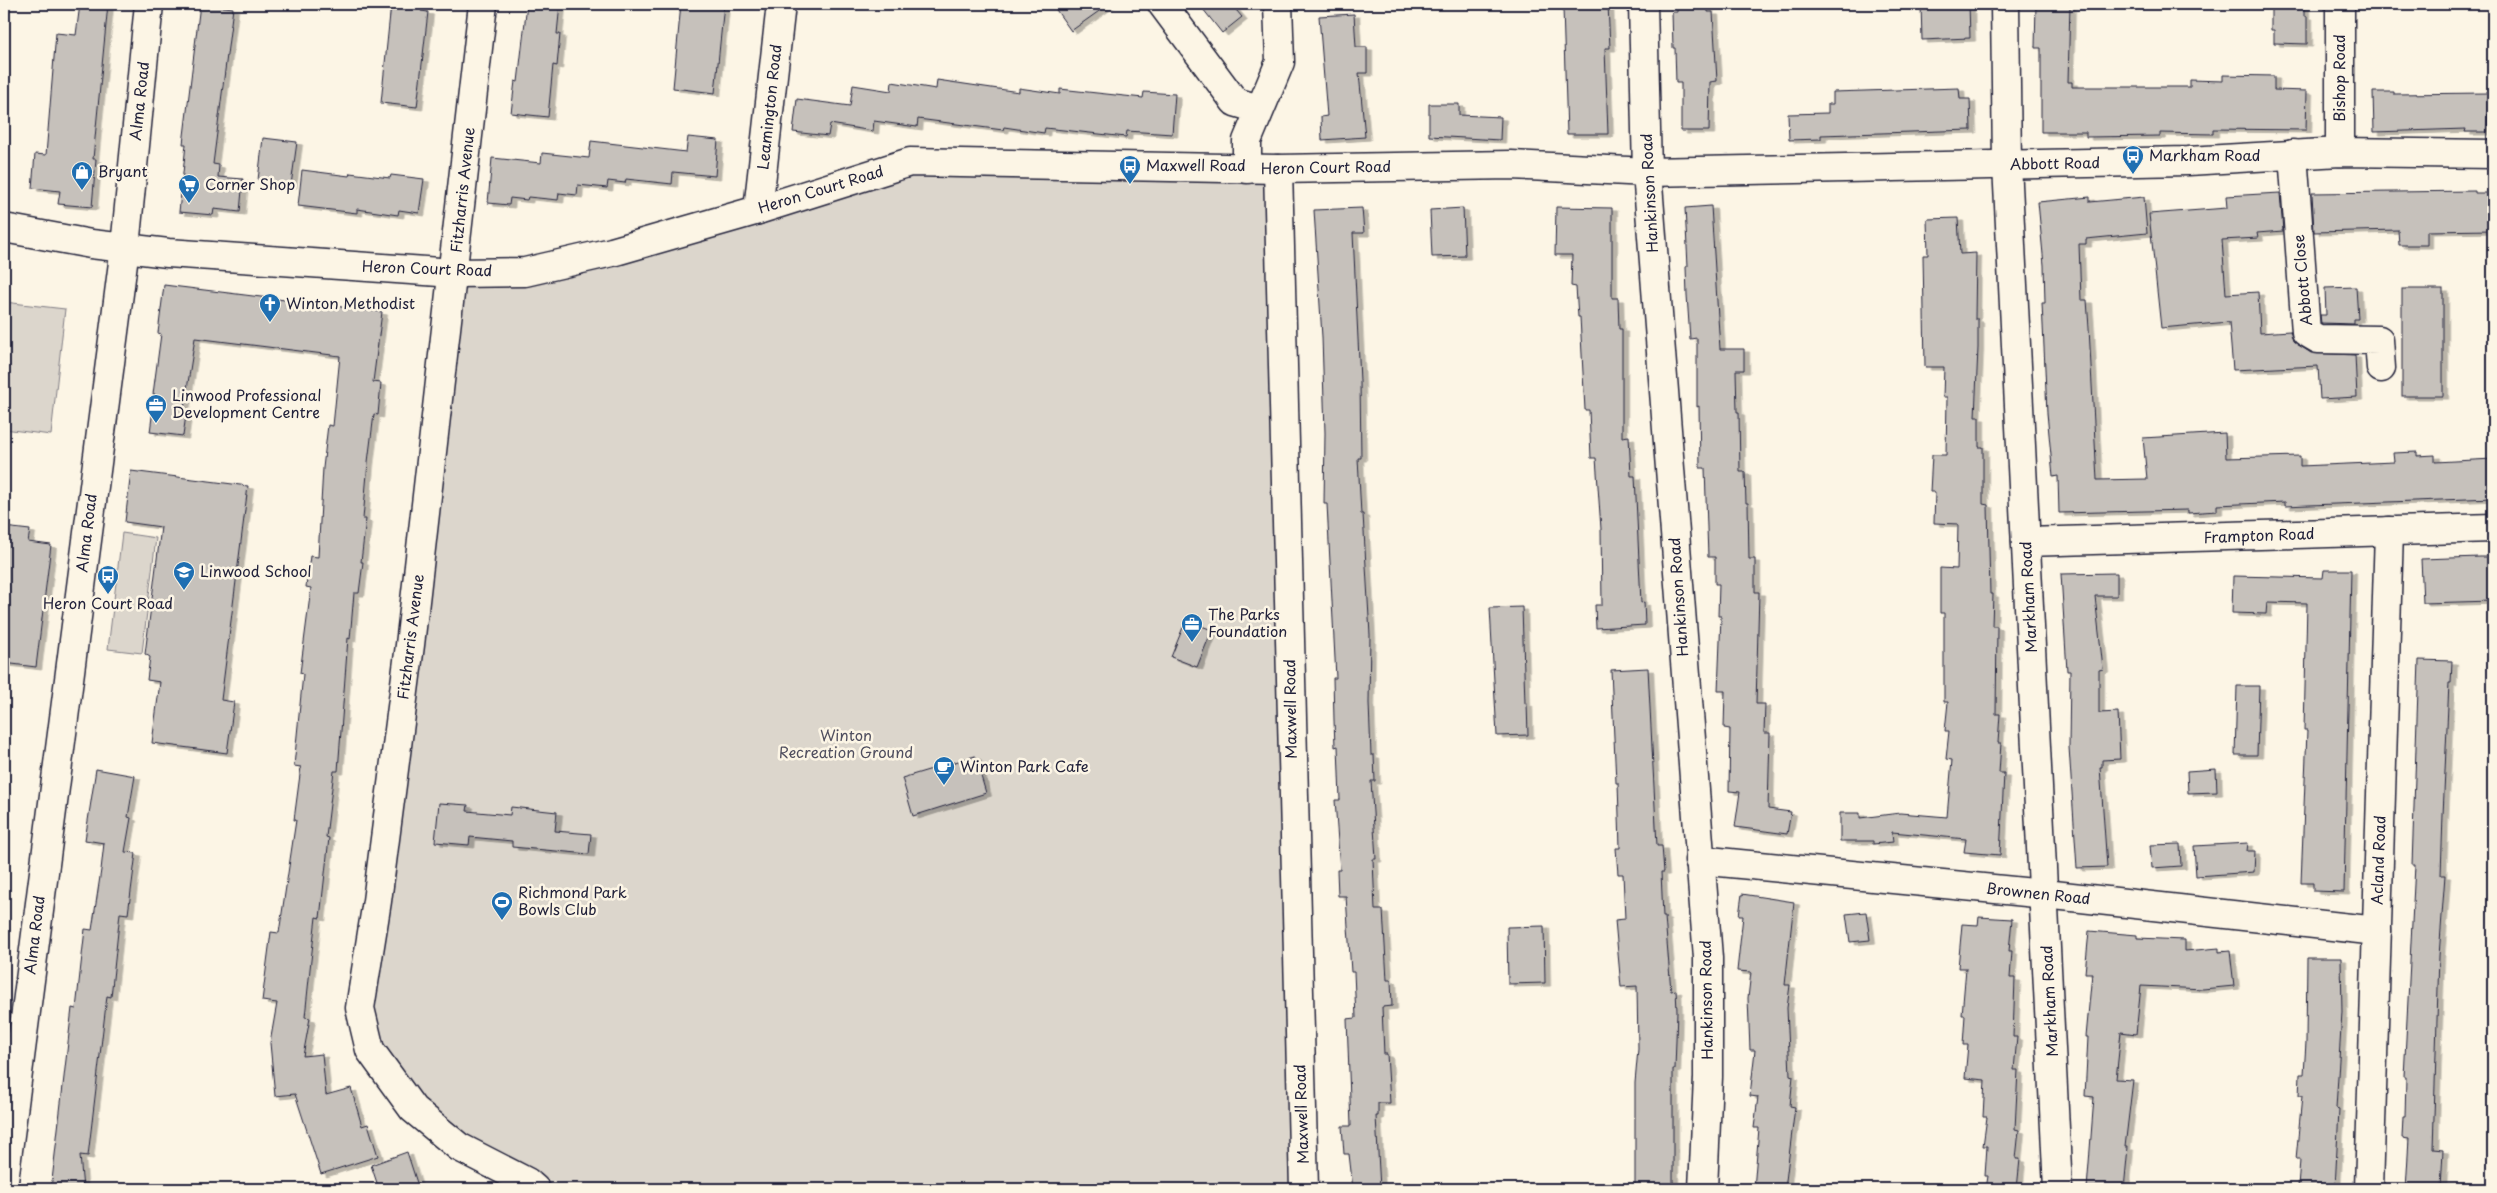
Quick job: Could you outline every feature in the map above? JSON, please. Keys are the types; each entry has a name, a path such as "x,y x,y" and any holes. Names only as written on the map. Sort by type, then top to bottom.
{"street":[{"name":"Alma Road","path":"4,1181 125,247 149,4"},
{"name":"Fitzharris Avenue","path":"483,4 454,273 394,775 378,900 360,1008 370,1050 413,1109 459,1147 527,1182 535,1189"},
{"name":"Leamington Road","path":"758,210 781,4"},
{"path":"1162,4 1235,102 1259,109"},
{"path":"1247,169 1247,140 1280,62 1278,4"},
{"name":"Hankinson Road","path":"1644,4 1647,172 1708,958 1708,1078 1703,1189"},
{"name":"Markham Road","path":"2005,4 2007,165 2045,894 2058,1189"},
{"name":"Bishop Road","path":"2340,4 2340,152"},
{"name":"Abbott Road","path":"1647,172 2188,161 2340,152 2493,154"},
{"name":"Abbott Close","path":"2293,154 2306,332 2318,339 2379,340 2381,368"},
{"name":"Heron Court Road","path":"4,228 91,244 168,253 454,273 526,272 612,252 758,210 910,162 1247,169 1511,165 1647,172"},
{"name":"Maxwell Road","path":"1278,169 1304,1189"},
{"name":"Frampton Road","path":"2026,542 2493,528"},
{"name":"Acland Road","path":"2369,1189 2388,531"},
{"name":"Brownen Road","path":"1699,860 2045,894 2377,931"}],"green space":[{"name":"Winton Recreation Ground","path":"910,162 1278,169 1304,1189 535,1189 465,1163 370,1050 367,970 454,273 525,272"},
{"path":"4,302 65,309 51,435 4,429"},
{"path":"122,533 156,538 142,653 108,649"}],"building":[{"path":"80,4 108,4 93,159 96,159 92,207 58,204 60,191 32,188 35,154 46,155 56,33 76,35"},
{"path":"200,4 233,8 213,164 219,165 218,177 243,179 240,212 214,209 213,215 179,212 186,144 183,144"},
{"path":"391,4 422,4 421,11 428,12 417,107 381,103"},
{"path":"527,4 560,4 557,34 560,34 557,66 553,65 548,117 511,113 515,81 518,82"},
{"path":"681,4 724,4 715,93 673,88"},
{"path":"1052,4 1109,4 1071,31"},
{"path":"1199,4 1231,4 1242,17 1222,33"},
{"path":"1576,4 1608,4 1610,48 1605,48 1608,134 1567,134 1563,8 1576,8"},
{"path":"1677,4 1708,4 1708,12 1713,12 1717,81 1710,82 1709,131 1681,131 1681,83 1676,83 1675,48 1673,48 1672,12 1677,12"},
{"path":"1921,4 1969,4 1970,38 1922,40"},
{"path":"2036,4 2070,4 2068,82 2072,82 2072,87 2190,87 2190,80 2223,81 2223,75 2274,76 2274,90 2307,91 2306,130 2213,129 2213,134 2160,133 2160,136 2086,137 2086,132 2041,132 2041,48 2035,48"},
{"path":"2271,4 2304,4 2304,16 2307,16 2307,44 2274,43 2274,30 2271,30"},
{"path":"1354,14 1356,47 1367,47 1367,73 1359,73 1365,137 1322,140 1321,117 1327,116 1319,16"},
{"path":"937,80 1019,92 1019,88 1060,94 1060,89 1143,98 1144,92 1175,94 1172,134 1127,131 1126,137 1045,128 1044,133 1004,127 1003,130 918,119 917,127 874,121 873,131 830,124 828,136 793,132 797,99 850,106 853,85 891,91 892,82 936,89"},
{"path":"1959,88 1960,99 1970,99 1971,130 1821,135 1821,139 1789,140 1788,114 1828,113 1828,104 1833,104 1833,92"},
{"path":"2373,92 2394,92 2394,94 2488,93 2487,132 2465,132 2466,129 2374,132"},
{"path":"1429,104 1459,104 1459,115 1501,117 1500,140 1429,136"},
{"path":"688,137 718,140 715,176 673,172 672,184 626,179 625,183 608,181 607,188 578,185 577,195 559,193 558,200 528,197 527,200 510,198 509,205 488,203 492,158 541,163 542,153 589,158 591,141 686,152"},
{"path":"263,138 297,142 291,185 258,180"},
{"path":"302,170 349,176 350,173 390,178 391,175 424,179 419,213 399,210 398,215 357,209 357,213 298,206"},
{"path":"2475,191 2475,193 2493,193 2493,230 2427,231 2427,245 2399,245 2398,230 2314,232 2312,193"},
{"path":"2280,193 2283,231 2257,233 2258,238 2222,240 2226,294 2258,292 2260,333 2290,331 2293,341 2311,353 2355,355 2357,397 2320,399 2318,366 2233,370 2229,322 2161,328 2149,214 2227,208 2226,196"},
{"path":"2090,197 2090,202 2144,197 2147,233 2086,239 2086,244 2079,244 2081,300 2087,300 2097,480 2147,479 2143,438 2225,433 2226,458 2300,456 2300,466 2394,462 2393,453 2417,452 2417,456 2435,455 2435,462 2493,459 2493,498 2285,506 2285,502 2217,505 2217,511 2188,513 2188,510 2059,513 2058,476 2053,477 2047,413 2042,303 2045,303 2044,265 2038,202"},
{"path":"1711,206 1720,349 1744,349 1744,370 1736,370 1740,472 1745,472 1746,503 1748,503 1749,559 1755,559 1755,592 1759,592 1756,704 1765,704 1764,733 1770,733 1768,809 1791,812 1787,834 1735,827 1740,792 1729,791 1730,729 1724,728 1725,691 1718,691 1721,616 1718,616 1719,584 1715,584 1715,557 1708,557 1705,468 1700,468 1699,406 1697,407 1697,338 1690,339 1686,267 1688,266 1685,208"},
{"path":"1556,207 1612,208 1612,298 1618,298 1619,329 1622,329 1622,437 1629,436 1631,476 1635,476 1641,603 1644,602 1645,625 1596,628 1595,605 1602,605 1601,529 1596,458 1591,458 1589,410 1585,410 1580,317 1578,317 1576,287 1571,286 1572,255 1555,255"},
{"path":"1362,208 1364,233 1353,233 1360,381 1361,458 1358,458 1370,635 1369,703 1371,755 1374,755 1375,781 1371,781 1376,859 1373,859 1375,910 1383,910 1387,980 1391,980 1392,1006 1382,1007 1384,1054 1387,1054 1390,1103 1378,1103 1378,1116 1376,1116 1380,1189 1353,1189 1349,1154 1344,1154 1342,1126 1351,1126 1347,1019 1356,1018 1354,972 1351,972 1346,896 1338,896 1337,870 1340,870 1335,800 1340,800 1338,746 1335,747 1333,678 1336,678 1327,504 1324,504 1325,433 1322,337 1314,210"},
{"path":"1463,208 1465,256 1432,257 1430,210"},
{"path":"1958,218 1960,254 1976,253 1975,319 1978,319 1978,348 1975,417 1979,417 1979,447 1983,447 1983,504 1988,505 1990,594 1993,594 1992,626 1997,626 1996,714 2000,714 1998,743 2001,743 1999,773 2004,773 2000,855 1964,852 1966,839 1892,832 1893,842 1873,844 1873,841 1840,841 1840,813 1860,813 1860,818 1900,813 1947,817 1952,760 1946,759 1949,731 1945,731 1948,702 1944,702 1944,613 1940,613 1940,568 1957,569 1958,524 1934,523 1935,492 1930,492 1932,455 1946,455 1947,397 1943,397 1944,367 1925,367 1923,255 1928,255 1927,219"},
{"path":"164,285 382,312 373,382 381,383 378,415 374,414 368,462 363,519 366,519 361,562 363,562 359,593 354,593 350,639 348,638 338,771 334,771 326,837 329,838 320,918 316,917 305,1017 310,1018 303,1056 322,1054 326,1095 351,1088 362,1126 368,1124 378,1156 321,1174 295,1094 275,1096 270,1043 277,1003 262,1001 271,932 279,933 296,820 294,820 301,767 294,766 303,674 300,673 311,588 306,587 310,556 318,557 323,468 328,425 333,426 340,356 195,338 183,415 186,415 183,436 150,432 161,334 158,333"},
{"path":"2356,287 2358,319 2354,319 2354,324 2321,323 2320,315 2326,315 2325,288"},
{"path":"2402,289 2443,289 2443,396 2402,396"},
{"path":"131,471 248,486 221,700 234,702 227,753 152,743 160,682 147,680 150,657 145,654 161,527 125,522"},
{"path":"4,527 30,530 28,542 51,545 36,667 4,663"},
{"path":"2493,557 2493,601 2423,603 2421,559"},
{"path":"2324,570 2351,570 2344,892 2313,891 2313,883 2301,883 2307,730 2304,730 2307,603 2267,602 2266,614 2232,613 2233,576 2323,578"},
{"path":"2117,573 2117,596 2095,596 2103,669 2099,670 2099,713 2118,712 2120,759 2102,760 2102,767 2100,767 2107,867 2077,868 2069,747 2070,671 2067,671 2061,574"},
{"path":"1522,607 1525,704 1527,703 1528,735 1497,736 1490,608"},
{"name":"The Parks Foundation","path":"1186,620 1212,630 1197,667 1171,657"},
{"path":"2419,660 2452,661 2451,683 2449,683 2443,815 2441,875 2445,875 2439,956 2433,1149 2443,1150 2441,1189 2406,1189 2409,1139 2402,1138 2403,1117 2405,1117 2406,1077 2404,1077 2415,865 2412,865"},
{"path":"1648,668 1657,846 1662,846 1664,872 1661,872 1663,917 1665,917 1671,991 1676,990 1675,1069 1673,1069 1673,1189 1635,1189 1635,1083 1638,1049 1637,986 1621,987 1615,920 1625,919 1623,874 1618,874 1616,848 1620,848 1611,670"},
{"path":"2237,686 2259,686 2257,755 2235,755"},
{"name":"Winton Park Cafe","path":"975,756 986,793 913,816 902,778"},
{"path":"96,769 135,776 128,817 131,818 125,852 136,853 128,914 120,913 111,997 107,996 88,1156 80,1155 83,1189 51,1189 72,1008 76,1009 85,929 92,930 104,843 85,840"},
{"path":"2216,769 2217,792 2188,793 2187,771"},
{"path":"439,803 468,805 467,811 510,815 511,807 557,812 555,831 591,834 589,854 512,847 512,841 470,837 469,845 435,842"},
{"path":"2248,843 2247,851 2255,851 2254,872 2196,876 2194,846"},
{"path":"2180,844 2181,866 2152,868 2150,845"},
{"path":"1742,894 1794,902 1785,985 1790,985 1787,1008 1790,1075 1793,1076 1790,1106 1795,1107 1785,1189 1754,1189 1759,1128 1754,1128 1758,1097 1750,1096 1755,1050 1750,1050 1748,998 1751,972 1737,971 1743,916 1739,916"},
{"path":"1866,912 1870,940 1850,942 1846,914"},
{"path":"1979,917 2012,919 2009,951 2012,951 2010,978 2015,978 2013,1037 2017,1037 2014,1070 2018,1070 2015,1129 2019,1130 2016,1159 2020,1159 2017,1189 1986,1189 1988,1176 1985,1176 1987,1146 1983,1146 1987,1117 1983,1117 1985,1080 1965,1078 1968,1045 1963,1045 1965,1015 1962,1015 1966,968 1958,968 1962,924 1978,925"},
{"path":"1544,926 1545,983 1508,984 1507,927"},
{"path":"2089,931 2137,935 2137,938 2185,940 2185,951 2219,948 2219,952 2230,951 2234,986 2203,989 2141,986 2136,1034 2121,1032 2116,1079 2133,1080 2125,1147 2128,1147 2124,1189 2087,1189 2094,1097 2085,1096 2088,1037 2086,1037 2092,973 2085,973"},
{"path":"2307,958 2341,958 2342,1012 2336,1108 2339,1109 2335,1189 2298,1188 2300,1159 2296,1159 2302,1096 2299,1096 2300,1074 2304,1074 2306,1042"},
{"path":"407,1152 419,1189 379,1189 371,1165"}],"place":[{"name":"Markham Road","path":"2133,175"},
{"name":"Maxwell Road","path":"1130,185"},
{"name":"Bryant","path":"82,191"},
{"name":"Corner Shop","path":"189,204"},
{"name":"Winton Methodist","path":"270,323"},
{"name":"Linwood Professional Development Centre","path":"156,424"},
{"name":"Linwood School","path":"184,591"},
{"name":"Heron Court Road","path":"108,595"},
{"name":"The Parks Foundation","path":"1192,643"},
{"name":"Winton Park Cafe","path":"944,786"},
{"name":"Richmond Park Bowls Club","path":"502,921"}]}
